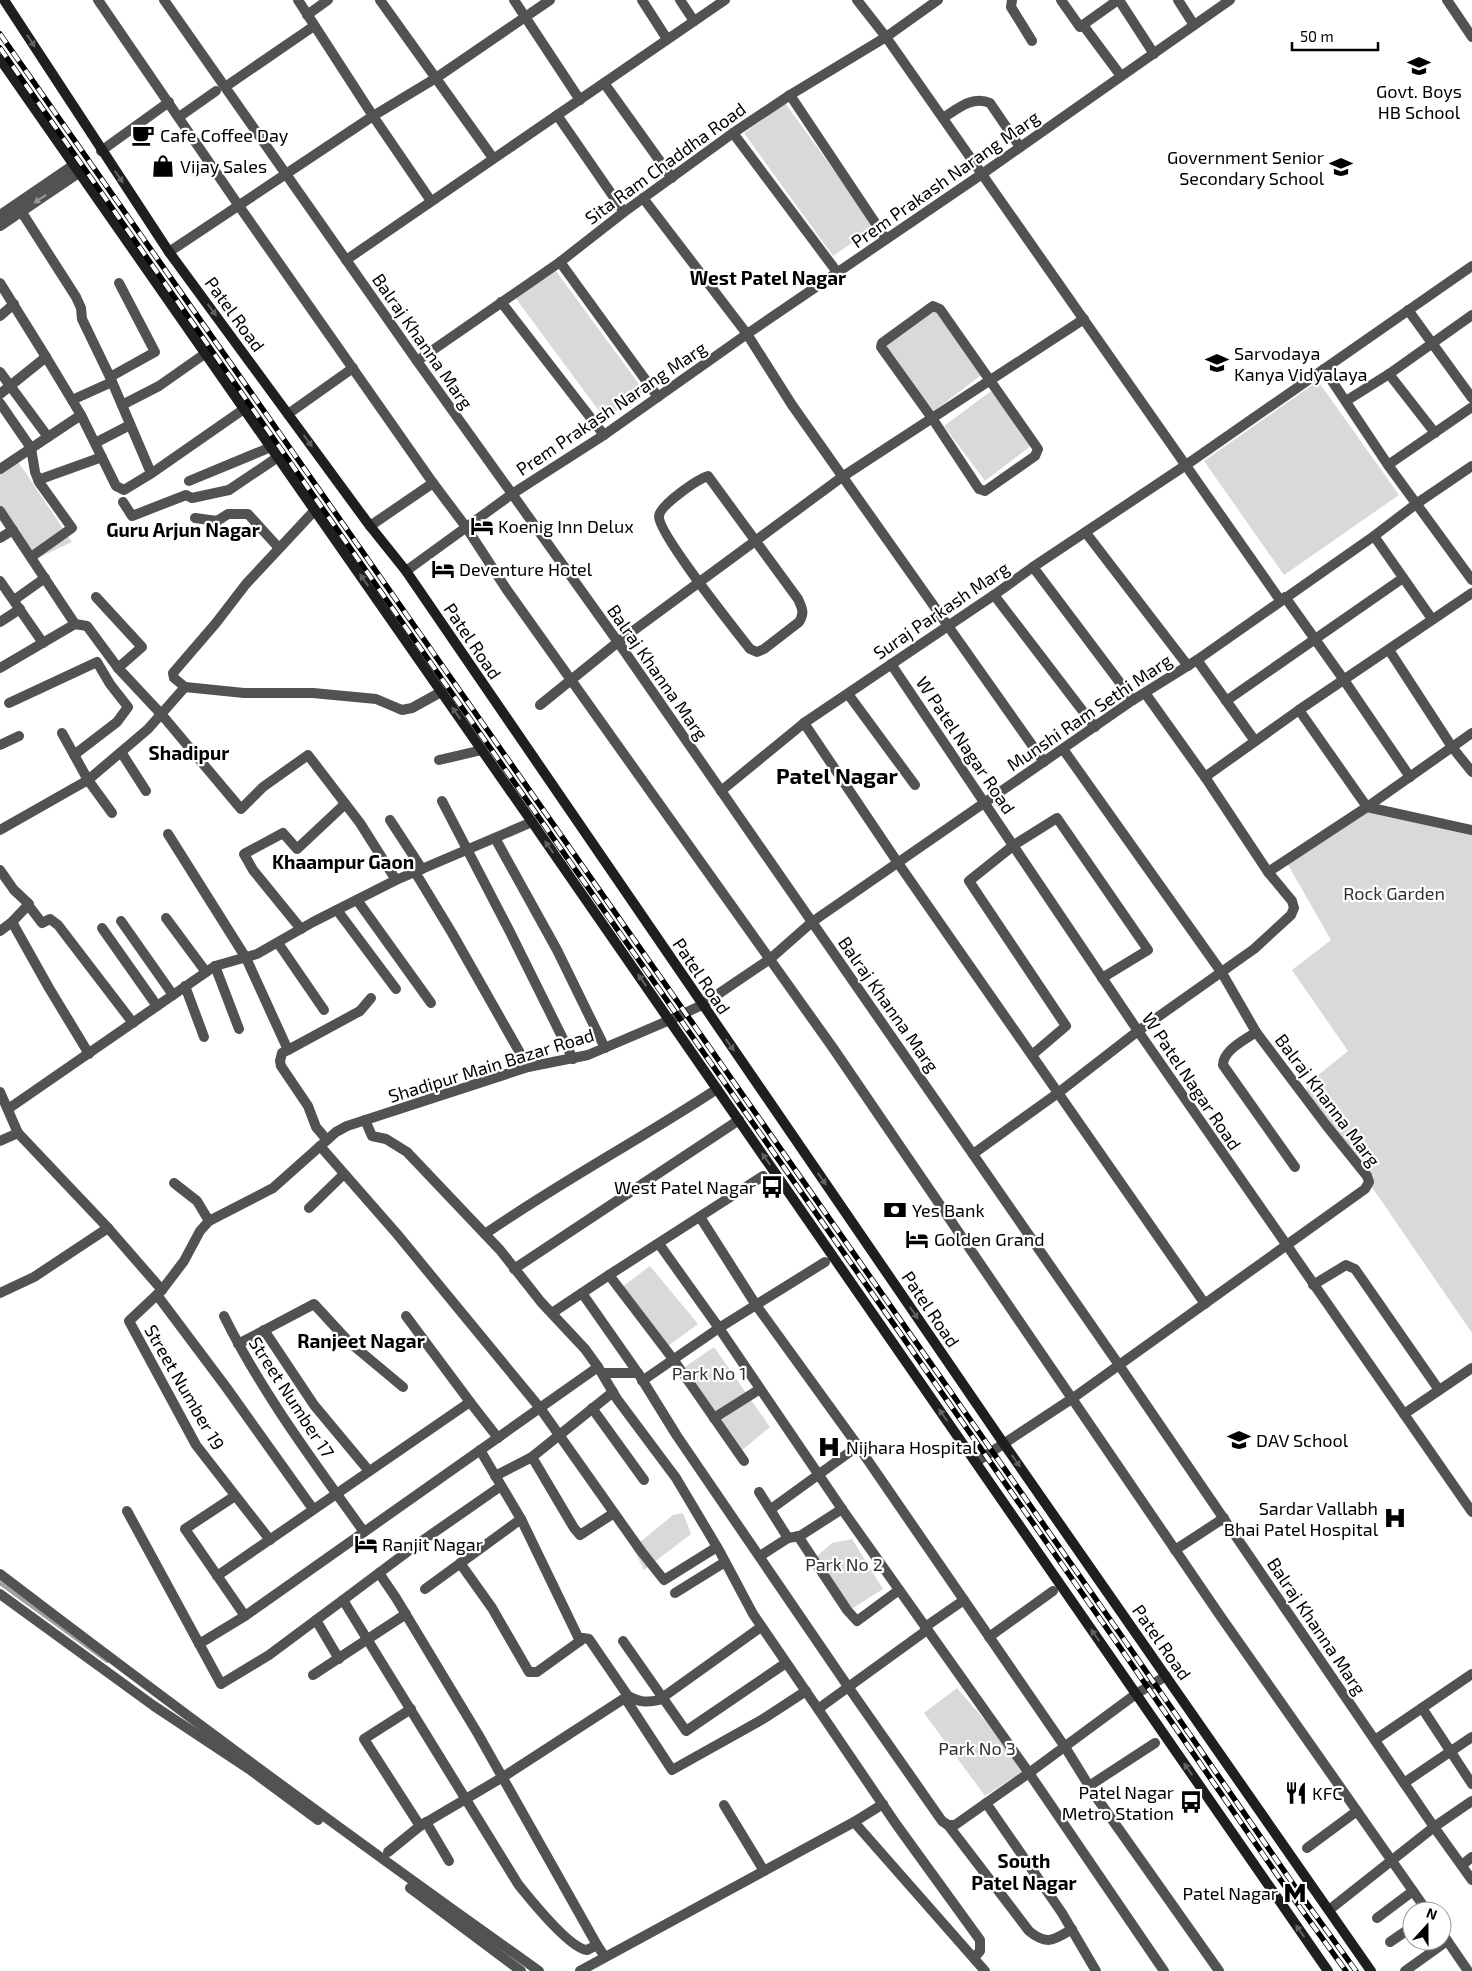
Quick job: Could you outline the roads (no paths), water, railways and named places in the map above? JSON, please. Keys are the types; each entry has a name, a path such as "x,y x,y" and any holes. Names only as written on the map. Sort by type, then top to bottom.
{"main road":[{"name":"Patel Road","path":"4,0 169,252 370,526 406,570 1004,1444 1371,1971"},
{"path":"0,59 78,168 270,447 670,1020 1328,1971"}],"street":[{"path":"98,0 239,206 433,483 466,527 507,590 833,1048 1175,1550 1420,1901"},
{"name":"Balraj Khanna Marg","path":"164,0 220,89 287,175 618,642 1119,1365 1472,1880"},
{"path":"298,0 431,201"},
{"path":"380,0 493,158"},
{"path":"514,0 580,100"},
{"path":"169,252 373,116 436,78 550,0"},
{"path":"642,0 667,39"},
{"path":"680,0 694,21"},
{"path":"857,0 886,36 1186,465 1282,598 1315,639 1410,777"},
{"name":"Sita Ram Chaddha Road","path":"417,361 560,262 624,212 733,133 790,94 886,36 938,0"},
{"path":"1012,0 1011,7 1032,41"},
{"path":"1061,0 1080,27 1118,0 1154,54"},
{"path":"1178,0 1194,25"},
{"name":"Prem Prakash Narang Marg","path":"406,570 512,494 604,435 1230,0"},
{"path":"1447,0 1472,37"},
{"path":"307,15 326,1"},
{"path":"346,260 580,100 720,1"},
{"path":"1083,25 1121,76"},
{"path":"179,117 314,26"},
{"path":"604,83 672,178"},
{"path":"790,94 886,239"},
{"path":"943,118 969,103 984,100 990,103 1020,147"},
{"path":"102,151 169,102"},
{"path":"557,114 624,212"},
{"path":"733,133 837,272"},
{"path":"0,226 78,168"},
{"path":"0,215 78,168"},
{"path":"644,198 747,334 792,405 1044,762"},
{"path":"22,211 76,297 81,308 82,319 111,380 151,473"},
{"path":"560,262 658,397"},
{"name":"Suraj Parkash Marg","path":"721,791 804,723 1186,465 1472,266"},
{"path":"0,282 81,415 119,489 124,490 151,473 244,409"},
{"path":"72,400 111,380 155,352 119,283"},
{"path":"501,302 604,435"},
{"path":"0,316 14,304"},
{"path":"933,306 940,309 989,381 1038,449 1038,453 985,491 979,489 932,418 881,347 882,343 929,307 933,306"},
{"path":"1408,310 1472,398"},
{"path":"540,705 618,642 842,477 1084,319"},
{"path":"1346,401 1471,319"},
{"path":"122,405 159,386 206,353"},
{"path":"0,394 46,357"},
{"path":"288,414 353,368"},
{"path":"1324,369 1388,465 1472,580"},
{"path":"0,372 48,437"},
{"path":"1389,374 1435,433"},
{"path":"0,403 31,448 38,480 72,528 31,557"},
{"path":"1388,465 1472,407"},
{"path":"0,469 81,415"},
{"path":"95,443 130,425"},
{"path":"189,481 270,447"},
{"path":"38,480 102,456"},
{"path":"123,502 132,516 186,495 192,498 230,490 278,457"},
{"name":"Munshi Ram Sethi Marg","path":"702,1005 770,959 812,922 1133,700 1192,663 1472,466"},
{"path":"708,476 756,541 798,599 803,611 803,616 799,622 764,649 757,652 750,649 700,582 661,525 659,520 660,512 667,503 708,476"},
{"path":"370,526 433,483"},
{"path":"314,510 246,584 216,623 173,673 174,678 185,687 244,693 313,693 376,699 402,710 408,710 441,692"},
{"path":"0,511 76,624"},
{"path":"195,518 217,521 228,514 248,514 278,548"},
{"path":"0,538 13,530"},
{"path":"1086,533 1192,663 1226,700 1256,741"},
{"path":"1374,536 1432,619"},
{"path":"1033,567 1133,700"},
{"path":"0,622 45,578"},
{"path":"1226,700 1403,578"},
{"path":"0,581 43,643"},
{"path":"1205,777 1299,710 1472,593"},
{"path":"994,595 1095,727"},
{"path":"96,597 142,646 118,668"},
{"path":"0,668 76,624 87,626 118,668 162,715 241,808 264,787 308,755 378,849 396,880"},
{"path":"1389,650 1452,747 1472,772"},
{"path":"9,703 97,662 110,684 128,707 117,722 74,755"},
{"name":"W Patel Nagar Road","path":"891,664 986,802 1138,1031 1472,1512"},
{"path":"0,830 88,780 162,715 185,687"},
{"path":"973,1154 1058,1093 1138,1031 1254,949 1291,916 1294,908 1292,901 1268,872 1205,777 1145,693"},
{"path":"848,694 915,785"},
{"path":"1299,710 1367,807 1472,830"},
{"path":"804,723 898,863 1205,1304"},
{"path":"62,733 88,780 112,813"},
{"path":"1268,872 1367,807 1472,733"},
{"path":"0,745 19,736"},
{"name":"Balraj Khanna Marg","path":"1063,749 1222,973 1256,1032 1367,1176 1369,1182 1365,1189 1286,1246"},
{"path":"439,760 482,750"},
{"path":"121,752 146,791"},
{"path":"442,801 574,1059"},
{"path":"301,929 253,870 244,854 283,833 297,849 345,804"},
{"path":"1032,1055 1066,1026 969,881 1014,845 1057,818 1148,950 1102,978"},
{"path":"390,820 528,1067"},
{"path":"8,1109 215,966 246,958 396,880 532,822"},
{"path":"168,834 246,958 288,1050"},
{"path":"496,838 557,950 605,1048"},
{"path":"0,870 42,923 50,920 58,925 133,1023"},
{"path":"357,900 431,1003"},
{"path":"0,931 29,906"},
{"path":"337,910 396,989"},
{"path":"166,918 206,972"},
{"path":"121,921 173,995"},
{"path":"12,922 48,988 89,1054"},
{"path":"102,928 157,1006"},
{"path":"278,943 324,1010"},
{"path":"215,966 239,1029"},
{"path":"185,986 204,1038"},
{"path":"371,998 360,1010 282,1053 280,1058 281,1066 308,1106 324,1143 344,1174 397,1234 540,1408 664,1580 717,1547"},
{"name":"Shadipur Main Bazar Road","path":"130,1321 160,1293 184,1261 200,1231 209,1221 272,1188 341,1129 528,1067 574,1059 605,1048 702,1005"},
{"path":"1256,1032 1226,1054 1222,1065 1295,1167"},
{"path":"485,1234 530,1202 656,1129 717,1089"},
{"path":"0,1092 18,1133 108,1228 160,1293 313,1509"},
{"path":"365,1120 372,1136 386,1140 407,1152 485,1234 552,1314 585,1349 613,1392 676,1478 761,1627 883,1804 980,1940 980,1951 974,1958"},
{"path":"514,1269 739,1120"},
{"path":"0,1141 18,1133"},
{"path":"309,1208 344,1174"},
{"path":"552,1314 763,1176"},
{"path":"174,1183 197,1202 209,1221"},
{"path":"700,1218 756,1305 858,1446 1065,1747 1089,1786 1219,1971"},
{"path":"0,1294 34,1277 108,1228"},
{"path":"659,1244 719,1328 842,1509 1029,1773 1164,1971"},
{"path":"976,1462 1073,1398 1286,1246"},
{"path":"199,1644 244,1616 540,1408 600,1370 640,1377 673,1359 825,1262"},
{"path":"1313,1284 1346,1266 1355,1268 1439,1390"},
{"path":"609,1275 673,1359 744,1461"},
{"path":"582,1294 849,1688 942,1821 948,1825 1029,1932 1038,1939 1048,1941 1057,1939 1072,1929"},
{"path":"238,1344 314,1304 370,1362 403,1387"},
{"name":"Street Number 17","path":"224,1316 238,1344 276,1407 364,1532"},
{"path":"406,1316 498,1438"},
{"name":"Street Number 19","path":"130,1321 196,1445 270,1540"},
{"path":"264,1330 314,1405 369,1471"},
{"path":"1404,1414 1472,1368"},
{"path":"714,1418 760,1388"},
{"path":"495,1476 532,1457 613,1392"},
{"path":"217,1576 470,1402"},
{"path":"592,1408 644,1480"},
{"path":"771,1509 858,1446"},
{"path":"480,1450 521,1519 580,1641"},
{"path":"532,1457 580,1535 614,1513"},
{"path":"127,1511 221,1684 269,1655 419,1543 501,1486"},
{"path":"759,1492 857,1621 899,1590"},
{"path":"235,1496 185,1529 244,1616"},
{"path":"760,1556 842,1509"},
{"path":"1175,1550 1224,1518"},
{"path":"425,1589 521,1519"},
{"path":"460,1562 492,1608 529,1672 537,1672 583,1638 589,1639 672,1770 762,1719 806,1691"},
{"path":"675,1593 725,1562"},
{"path":"379,1573 406,1614 503,1777 605,1957"},
{"path":"0,1574 126,1670 404,1875 539,1971"},
{"path":"989,1637 1053,1591"},
{"path":"0,1594 154,1706 249,1769 522,1971"},
{"path":"344,1600 518,1884 544,1916 581,1949 587,1950 597,1945"},
{"path":"818,1709 849,1688 964,1600"},
{"path":"313,1675 406,1614"},
{"path":"316,1620 338,1659"},
{"path":"388,1852 423,1824 503,1777 626,1697 648,1703 662,1698 761,1627"},
{"path":"624,1641 686,1731 786,1663"},
{"path":"1375,1740 1472,1674"},
{"path":"948,1825 955,1825 1136,1694 1166,1676"},
{"path":"1422,1708 1472,1784"},
{"path":"411,1709 364,1739 449,1861"},
{"path":"1404,1783 1472,1737"},
{"path":"1089,1786 1155,1743"},
{"path":"1329,1910 1434,1827 1472,1801"},
{"path":"986,1803 1072,1929 1096,1971"},
{"path":"580,1971 854,1822 883,1804"},
{"path":"724,1805 764,1871"},
{"path":"1306,1848 1357,1811"},
{"path":"854,1822 985,1971"},
{"path":"1462,1865 1472,1857"},
{"path":"1377,1918 1413,1891"},
{"path":"1390,1942 1402,1934"},
{"path":"1452,1948 1467,1971"},
{"path":"1405,1971 1429,1951"}],"waterway":[{"path":"0,1583 107,1661"}],"railway":[{"path":"0,34 1123,1638 1298,1891 1356,1971"},
{"path":"0,48 1346,1971"}],"place":[{"name":"Govt. Boys HB School","path":"1419,66"},
{"name":"Cafe Coffee Day","path":"143,135"},
{"name":"Vijay Sales","path":"163,166"},
{"name":"Government Senior Secondary School","path":"1341,167"},
{"name":"Sarvodaya Kanya Vidyalaya","path":"1217,363"},
{"name":"Koenig Inn Delux","path":"482,526"},
{"name":"Deventure Hotel","path":"443,569"},
{"name":"West Patel Nagar","path":"772,1187"},
{"name":"Yes Bank","path":"895,1210"},
{"name":"Golden Grand","path":"917,1239"},
{"name":"DAV School","path":"1239,1440"},
{"name":"Nijhara Hospital","path":"829,1447"},
{"name":"Sardar Vallabh Bhai Patel Hospital","path":"1395,1518"},
{"name":"Ranjit Nagar","path":"366,1544"},
{"name":"KFC","path":"1296,1793"},
{"name":"Patel Nagar Metro Station","path":"1191,1802"},
{"name":"Patel Nagar","path":"1295,1893"}],"district":[{"name":"West Patel Nagar","path":"768,277"},
{"name":"Guru Arjun Nagar","path":"183,529"},
{"name":"Shadipur","path":"189,752"},
{"name":"Patel Nagar","path":"837,775"},
{"name":"Khaampur Gaon","path":"343,861"},
{"name":"Ranjeet Nagar","path":"361,1340"},
{"name":"South Patel Nagar","path":"1024,1871"}],"park label":[{"name":"Rock Garden","path":"1394,893"},
{"name":"Park No 1","path":"709,1373"},
{"name":"Park No 2","path":"844,1564"},
{"name":"Park No 3","path":"977,1748"}]}
